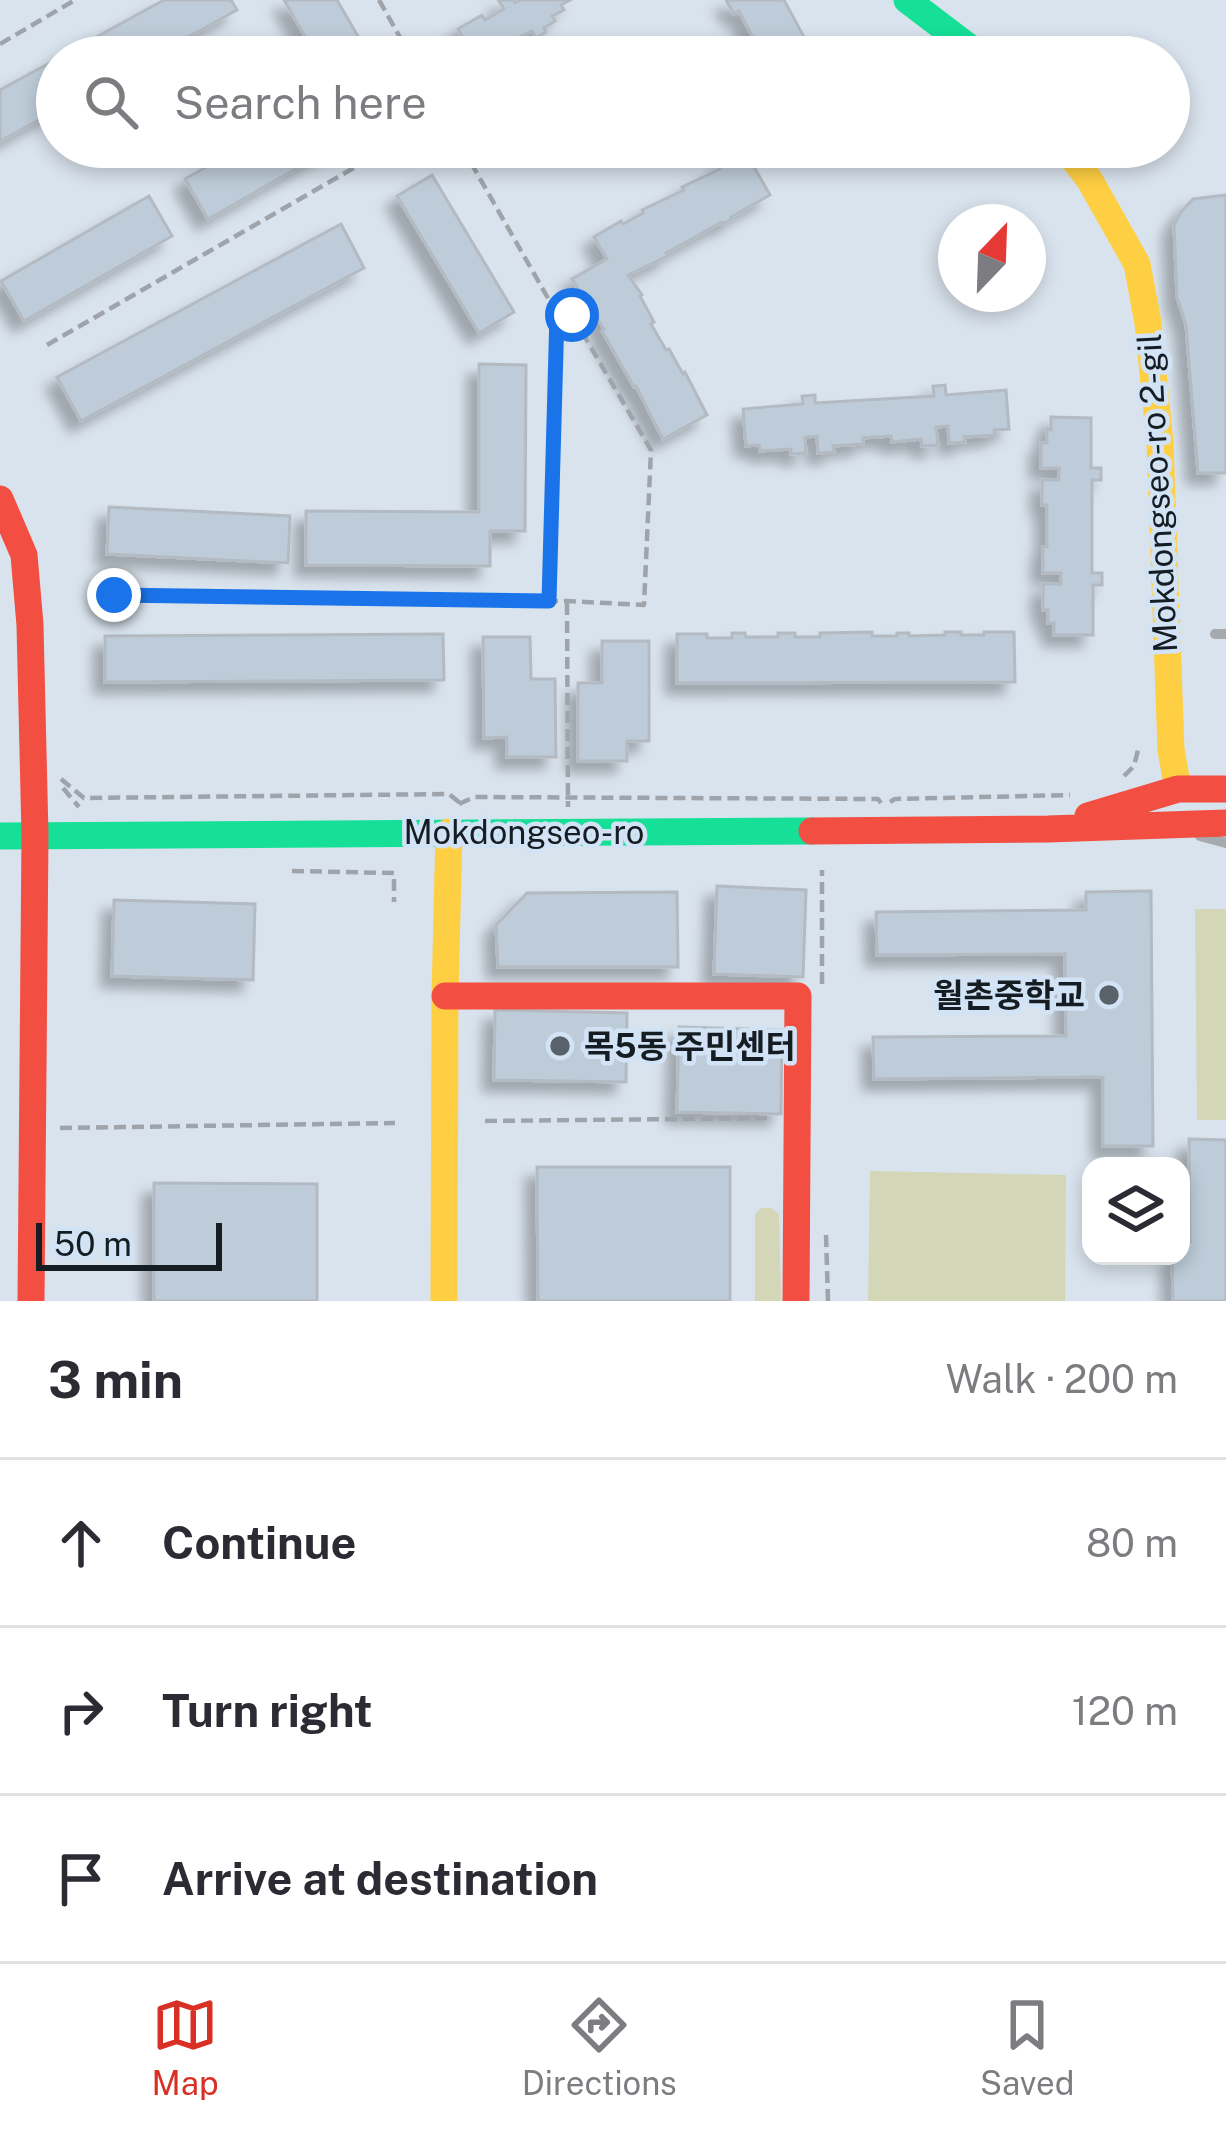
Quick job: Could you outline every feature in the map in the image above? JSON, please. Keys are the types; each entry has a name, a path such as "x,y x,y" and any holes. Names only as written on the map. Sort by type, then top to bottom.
{"street":[{"path":"907,0 954,36"},
{"name":"Mokdongseo-ro 2-gil","path":"1080,168 1137,264 1148,322 1160,443 1172,750 1178,789"},
{"path":"0,499 24,555 30,625 35,835 31,1301"},
{"name":"Mokdongseo-ro","path":"1048,829 1178,789 1226,789"},
{"name":"Mokdongseo-ro","path":"0,836 1048,829 1226,823"},
{"path":"444,1301 449,832"},
{"path":"445,996 798,996 796,1301"}],"lane":[{"path":"1162,825 1226,843"}],"path":[{"path":"0,44 75,0"},
{"path":"379,0 399,36"},
{"path":"47,346 354,168"},
{"path":"474,168 557,314 549,601"},
{"path":"114,595 644,605 651,450 572,315 557,314"},
{"path":"567,601 568,807"},
{"path":"58,777 84,798 449,794 470,812"},
{"path":"292,871 394,873 394,902"},
{"path":"485,1121 773,1118"},
{"path":"32,1127 395,1123"}],"green space":[{"path":"1195,909 1226,909 1226,1120 1197,1120"},
{"path":"870,1171 1066,1175 1065,1301 868,1301"},
{"path":"761,1208 779,1214 781,1301 755,1301 755,1214"}],"building":[{"path":"164,0 231,0 237,10 190,36 98,36"},
{"path":"284,0 337,0 358,36 305,36"},
{"path":"570,0 561,5 564,10 552,16 555,21 539,36 532,31 522,36 462,36 458,29 504,9 499,1"},
{"path":"726,0 784,0 803,36 752,36 739,11 734,14"},
{"path":"36,70 36,121 0,141 0,90"},
{"path":"205,168 297,168 208,219 185,179"},
{"path":"755,168 770,195 628,275 642,295 651,324 685,372 707,415 663,439 572,279 607,259 594,237 720,169"},
{"path":"432,175 514,312 479,333 397,196"},
{"path":"1226,195 1226,473 1198,473 1186,325 1177,297 1174,226 1193,199"},
{"path":"149,196 172,236 24,321 1,281"},
{"path":"341,224 364,268 81,421 57,377"},
{"path":"479,364 526,365 525,531 490,531 490,566 306,565 306,511 479,512"},
{"path":"945,385 946,395 1006,390 1009,429 949,443 948,426 936,427 938,445 922,446 921,439 892,442 891,436 833,446 834,452 818,453 817,436 805,437 806,453 746,446 743,409 803,404 802,396 815,395 815,403 934,396 933,386"},
{"path":"1051,417 1091,418 1091,468 1101,468 1101,480 1092,480 1092,573 1102,573 1102,585 1093,585 1093,635 1054,635 1054,623 1048,623 1048,610 1043,610 1043,584 1061,584 1061,573 1043,573 1047,505 1042,505 1042,480 1059,480 1059,468 1041,468 1041,443 1047,443"},
{"path":"109,507 290,516 288,563 107,554"},
{"path":"872,632 872,636 909,636 1014,632 1015,682 677,683 677,634 732,638 732,633 820,637 820,633"},
{"path":"443,634 444,680 105,682 105,636"},
{"path":"483,637 530,637 531,679 555,679 556,757 507,757 507,737 484,738"},
{"path":"602,641 649,641 649,741 627,741 627,761 578,761 578,683 602,683"},
{"path":"717,886 806,890 803,977 714,974"},
{"name":"월촌중학교","path":"1151,891 1153,1146 1103,1146 1103,1077 874,1079 873,1037 1066,1036 1065,954 877,955 876,912 1086,910 1086,892"},
{"path":"677,892 678,967 498,967 496,925 527,893"},
{"path":"114,900 255,904 253,980 112,976"},
{"name":"목5동 주민센터","path":"495,1010 627,1013 626,1082 494,1080"},
{"path":"679,1027 782,1030 781,1114 677,1112"},
{"path":"1189,1139 1226,1140 1226,1301 1173,1301 1172,1265 1190,1265"},
{"path":"537,1167 730,1167 730,1301 538,1301"},
{"path":"154,1183 317,1184 317,1301 154,1301"}],"traffic: fast":[{"path":"907,0 954,36"},
{"path":"0,836 812,831"}],"traffic: slow":[{"path":"1080,168 1137,264 1148,323 1160,443 1171,750 1178,789"},
{"path":"444,1301 449,832"}],"traffic: jam":[{"path":"0,499 24,555 30,625 35,835 31,1301"},
{"path":"1088,816 1178,789 1226,789"},
{"path":"812,831 1226,823"},
{"path":"445,996 798,996 796,1301"}],"place":[{"name":"월촌중학교","path":"1109,995"},
{"name":"목5동 주민센터","path":"560,1046"}],"route":[{"path":"114,595 549,601 557,314 572,315"}]}
